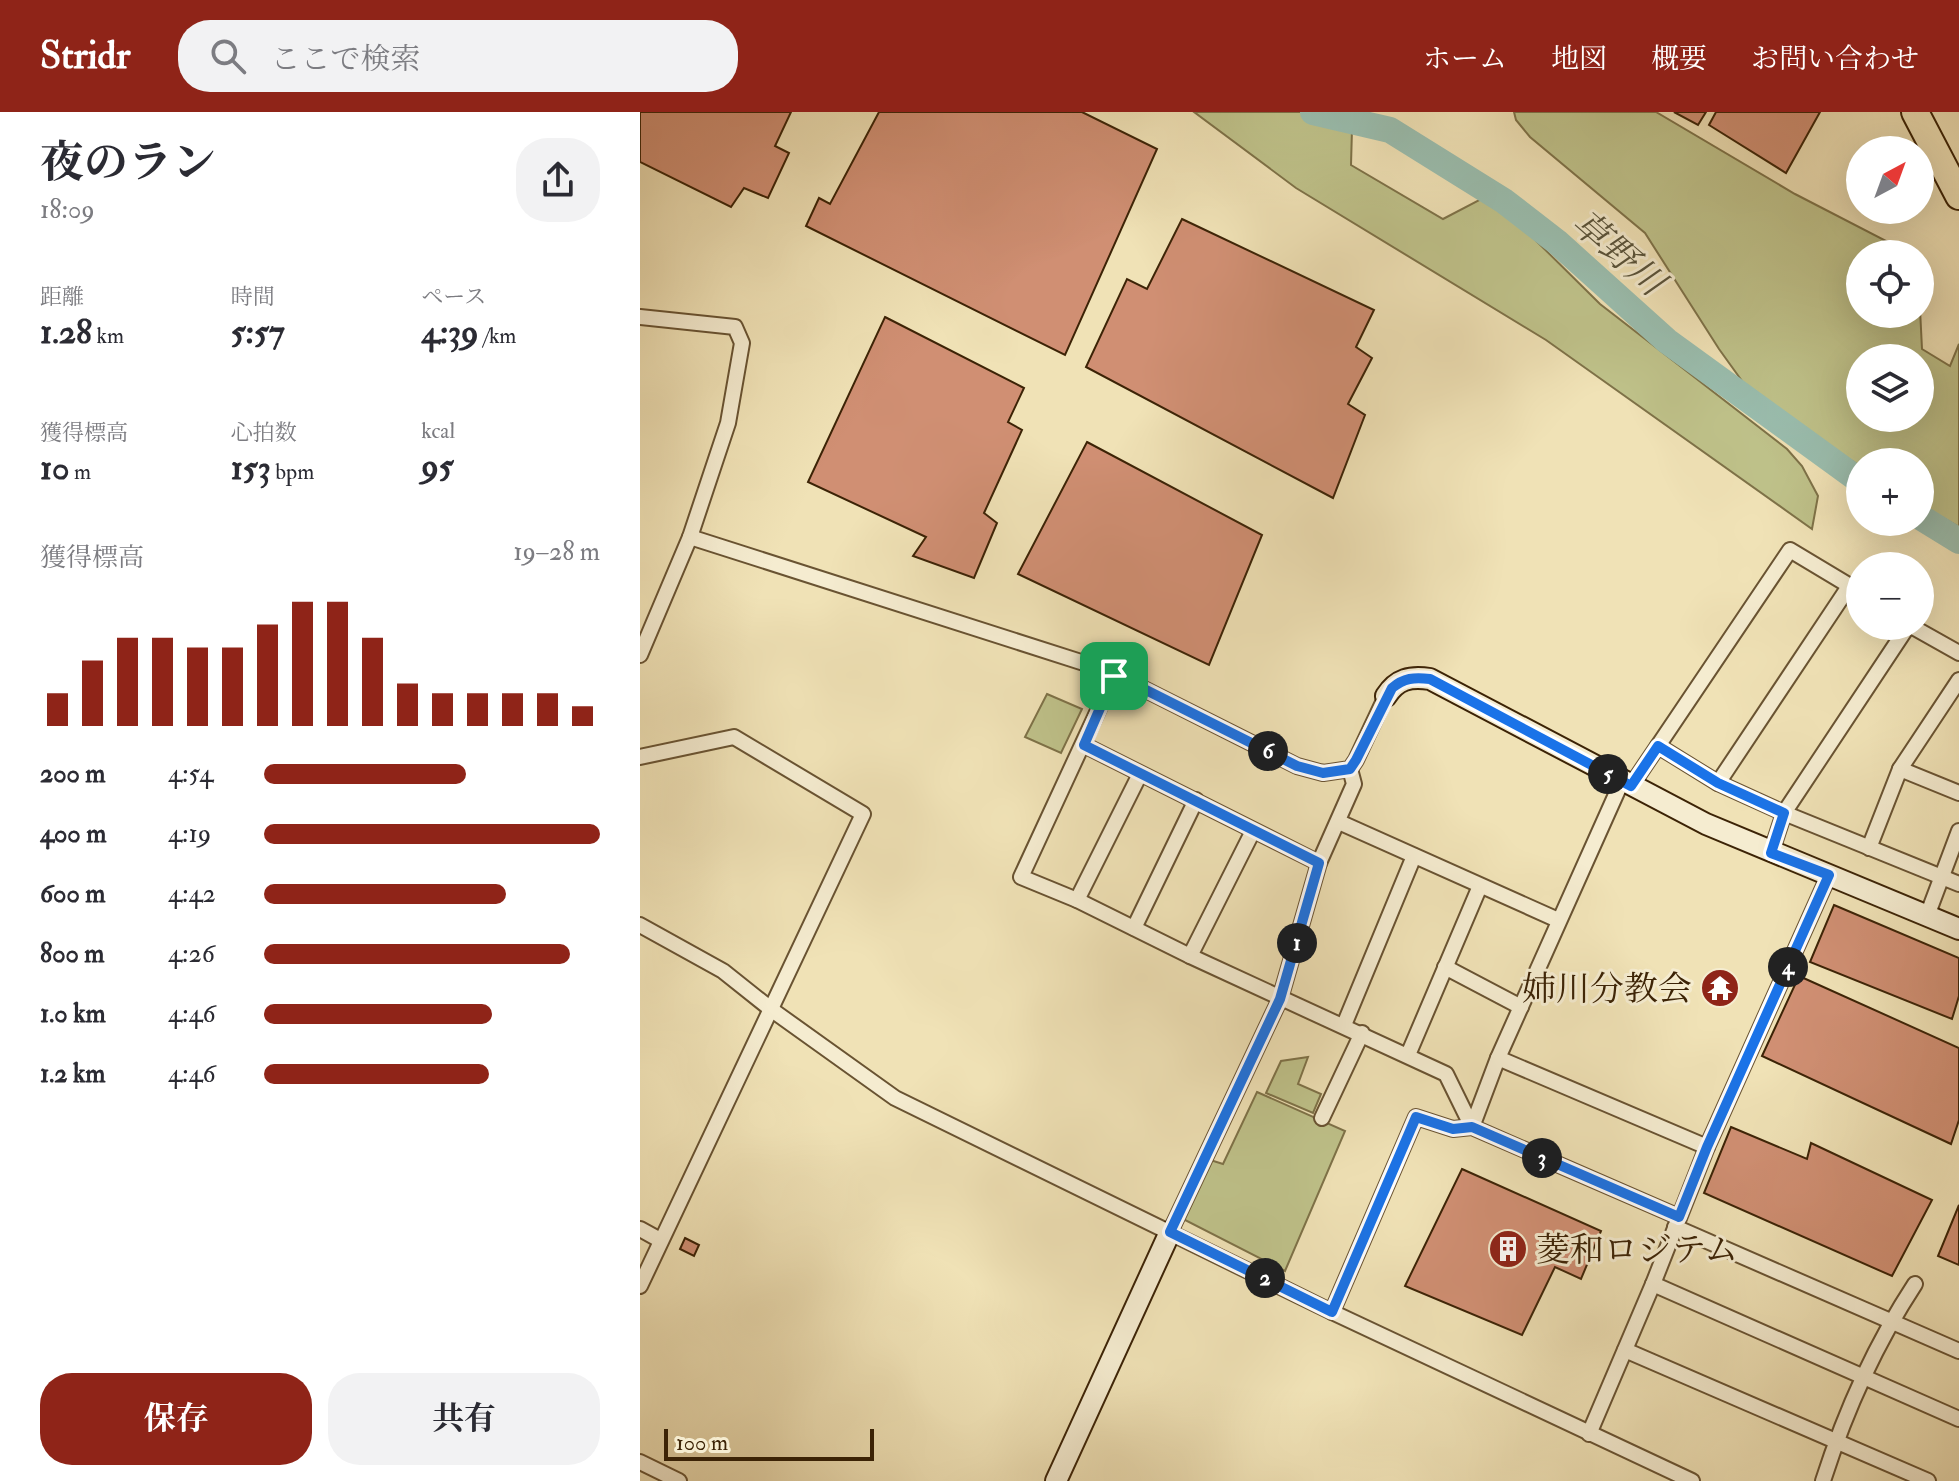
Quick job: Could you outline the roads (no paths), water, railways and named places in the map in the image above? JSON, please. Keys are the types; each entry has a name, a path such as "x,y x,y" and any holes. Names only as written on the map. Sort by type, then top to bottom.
{"highway":[{"path":"1914,113 1959,196"}],"street":[{"path":"640,317 735,327 742,343 728,423 690,537 640,655"},
{"path":"690,537 1084,663 1144,689 1297,766 1323,773 1350,769 1386,696 1401,680 1416,677 1430,679 1626,784 1771,853 1959,929"},
{"path":"1472,1127 1498,1058 1558,920 1626,784 1658,746 1790,550 1846,583"},
{"path":"1718,783 1846,601"},
{"path":"1934,639 1959,653"},
{"path":"1771,853 1784,813 1901,640"},
{"path":"1114,676 1021,877 1077,900 1280,999 1362,1033 1446,1074 1472,1127"},
{"path":"1869,848 1900,769 1959,680"},
{"path":"640,757 734,737 863,814 640,1286"},
{"path":"1084,745 1319,863"},
{"path":"1658,746 1718,783 1959,884"},
{"path":"1056,1481 1280,999 1319,863 1354,784 1350,769"},
{"path":"1900,769 1959,793"},
{"path":"1077,900 1140,774"},
{"path":"1134,928 1196,800"},
{"path":"1339,822 1558,920"},
{"path":"1190,956 1253,831"},
{"path":"1927,916 1959,831"},
{"path":"1344,1025 1414,856"},
{"path":"1589,1434 1707,1147 1829,875"},
{"path":"1408,1055 1480,886"},
{"path":"640,925 723,971 895,1098 1332,1312 1692,1481"},
{"path":"1445,967 1521,1007"},
{"path":"1322,1118 1362,1033"},
{"path":"1498,1058 1707,1147"},
{"path":"1332,1312 1416,1117 1453,1129 1472,1127 1890,1322 1959,1351"},
{"path":"640,1229 660,1240"},
{"path":"1653,1284 1959,1419"},
{"path":"1823,1481 1835,1442 1863,1377 1890,1322 1915,1284"},
{"path":"1625,1350 1928,1481"},
{"path":"640,1462 679,1481"}],"waterway":[{"name":"草野川","path":"1313,112 1390,130 1504,201 1557,242 1667,341 1846,471"},
{"name":"草野川","path":"1934,526 1959,541"}],"place":[{"name":"姉川分教会","path":"1720,988"},
{"name":"菱和ロジテム","path":"1508,1249"}]}
